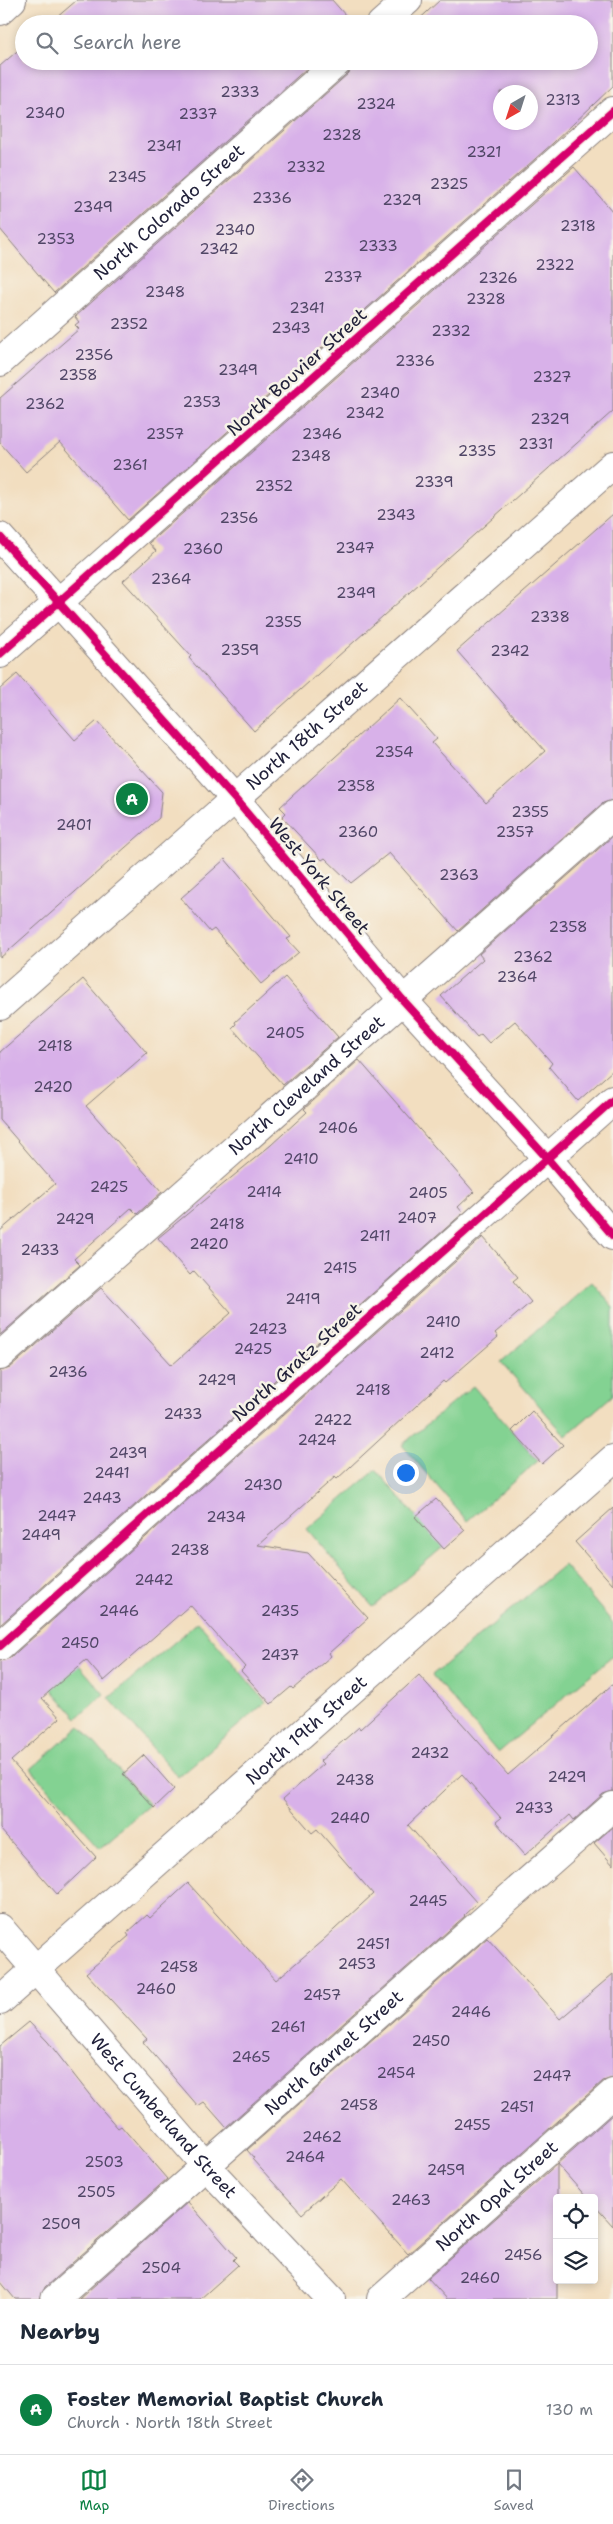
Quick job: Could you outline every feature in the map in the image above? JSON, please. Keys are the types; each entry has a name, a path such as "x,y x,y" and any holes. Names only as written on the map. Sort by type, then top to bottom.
{"street":[{"path":"0,11 12,0"},
{"path":"391,15 408,0"},
{"name":"North Colorado Street","path":"0,362 329,70"},
{"name":"North Bouvier Street","path":"0,654 613,111"},
{"name":"North 18th Street","path":"0,1006 613,465"},
{"name":"West York Street","path":"0,537 235,799 402,999 547,1158 613,1236"},
{"name":"North Cleveland Street","path":"0,1356 402,999 613,816"},
{"name":"North Gratz Street","path":"0,1646 613,1100"},
{"name":"North 19th Street","path":"0,2001 613,1459"},
{"name":"North Garnet Street","path":"55,2299 613,1806"},
{"name":"West Cumberland Street","path":"0,1928 205,2165 331,2299"},
{"name":"North Opal Street","path":"381,2299 613,2093"}],"green space":[{"path":"592,1282 613,1307 613,1395 566,1436 501,1362"},
{"path":"473,1386 538,1461 467,1521 402,1445"},
{"path":"376,1470 443,1547 373,1607 307,1529"},
{"path":"564,1565 613,1623 613,1656 498,1753 432,1675"},
{"path":"198,1622 266,1702 178,1777 109,1698"},
{"path":"53,1635 104,1694 77,1718 25,1659"},
{"path":"80,1726 149,1805 100,1847 31,1769"}],"building":[{"path":"77,0 332,0 345,15 60,15"},
{"path":"440,0 613,0 613,86 553,143 128,520 60,442 26,472 0,443 0,398 79,329 75,325 79,322 75,317 350,70 598,70 598,15 424,15"},
{"path":"15,53 15,70 305,70 54,293 0,229 0,66"},
{"path":"574,167 613,212 613,411 254,731 189,658 191,656 123,581 156,551 149,543"},
{"path":"613,514 613,800 603,803 458,931 389,853 351,883 325,858 322,860 282,817 286,813 280,807 400,698 437,739 432,743 486,803 545,751 457,651"},
{"path":"17,674 75,740 97,721 162,792 159,818 0,958 0,689"},
{"path":"613,836 613,1070 578,1101 549,1067 552,1063 515,1021 489,1043 481,1034 477,1037 441,996 483,959 479,954"},
{"path":"225,859 291,937 287,939 299,952 261,984 214,929 210,932 181,898"},
{"path":"285,977 338,1037 283,1085 232,1028 236,1024 235,1022"},
{"path":"83,979 147,1053 86,1106 162,1192 137,1214 131,1208 74,1259 80,1265 0,1335 0,1231 55,1184 0,1120 0,1052"},
{"path":"359,1060 474,1192 458,1207 463,1213 0,1625 0,1371 10,1368 101,1288 172,1365 231,1313 194,1271 190,1275 158,1238 271,1145 307,1112 304,1109"},
{"path":"483,1237 518,1277 513,1281 531,1302 495,1333 498,1337 445,1383 443,1381 337,1479 335,1477 258,1545 308,1553 368,1618 329,1653 331,1656 293,1689 291,1687 271,1704 241,1671 245,1667 190,1605 104,1681 86,1660 42,1698 60,1718 11,1761 96,1857 57,1894 0,1829 0,1661 10,1658"},
{"path":"532,1411 563,1445 542,1464 512,1431"},
{"path":"436,1499 465,1530 444,1549 415,1517"},
{"path":"613,1508 613,1585 575,1542"},
{"path":"419,1675 508,1775 613,1684 613,1791 603,1794 574,1820 570,1815 525,1855 496,1822 501,1818 462,1774 408,1825 477,1903 465,1916 226,2127 204,2102 198,2106 143,2042 147,2039 86,1973 129,1936 127,1933 147,1915 150,1918 188,1883 276,1980 322,1941 373,1894 317,1829 312,1833 283,1799 323,1764 320,1761 359,1727 360,1729"},
{"path":"144,1755 174,1789 154,1808 123,1774"},
{"path":"613,1827 613,1865 594,1843"},
{"path":"487,1938 560,2019 613,1974 613,2078 603,2081 408,2254 341,2179 302,2214 252,2159 254,2158 247,2150"},
{"path":"29,2022 48,2042 96,2103 118,2128 121,2126 167,2179 45,2287 40,2299 15,2299 0,2281 0,2046"},
{"path":"613,2114 613,2226 598,2209 598,2194 583,2194 557,2164"},
{"path":"557,2164 557,2194 553,2194 553,2284 557,2284 557,2299 447,2299 428,2278"},
{"path":"188,2202 236,2257 233,2260 238,2265 200,2299 79,2299"}],"cycle path":[{"path":"0,654 613,111"},
{"path":"0,537 235,799 402,999 547,1158 613,1236"},
{"path":"0,1646 613,1100"}],"place":[{"name":"Foster Memorial Baptist Church","path":"132,799"}]}
